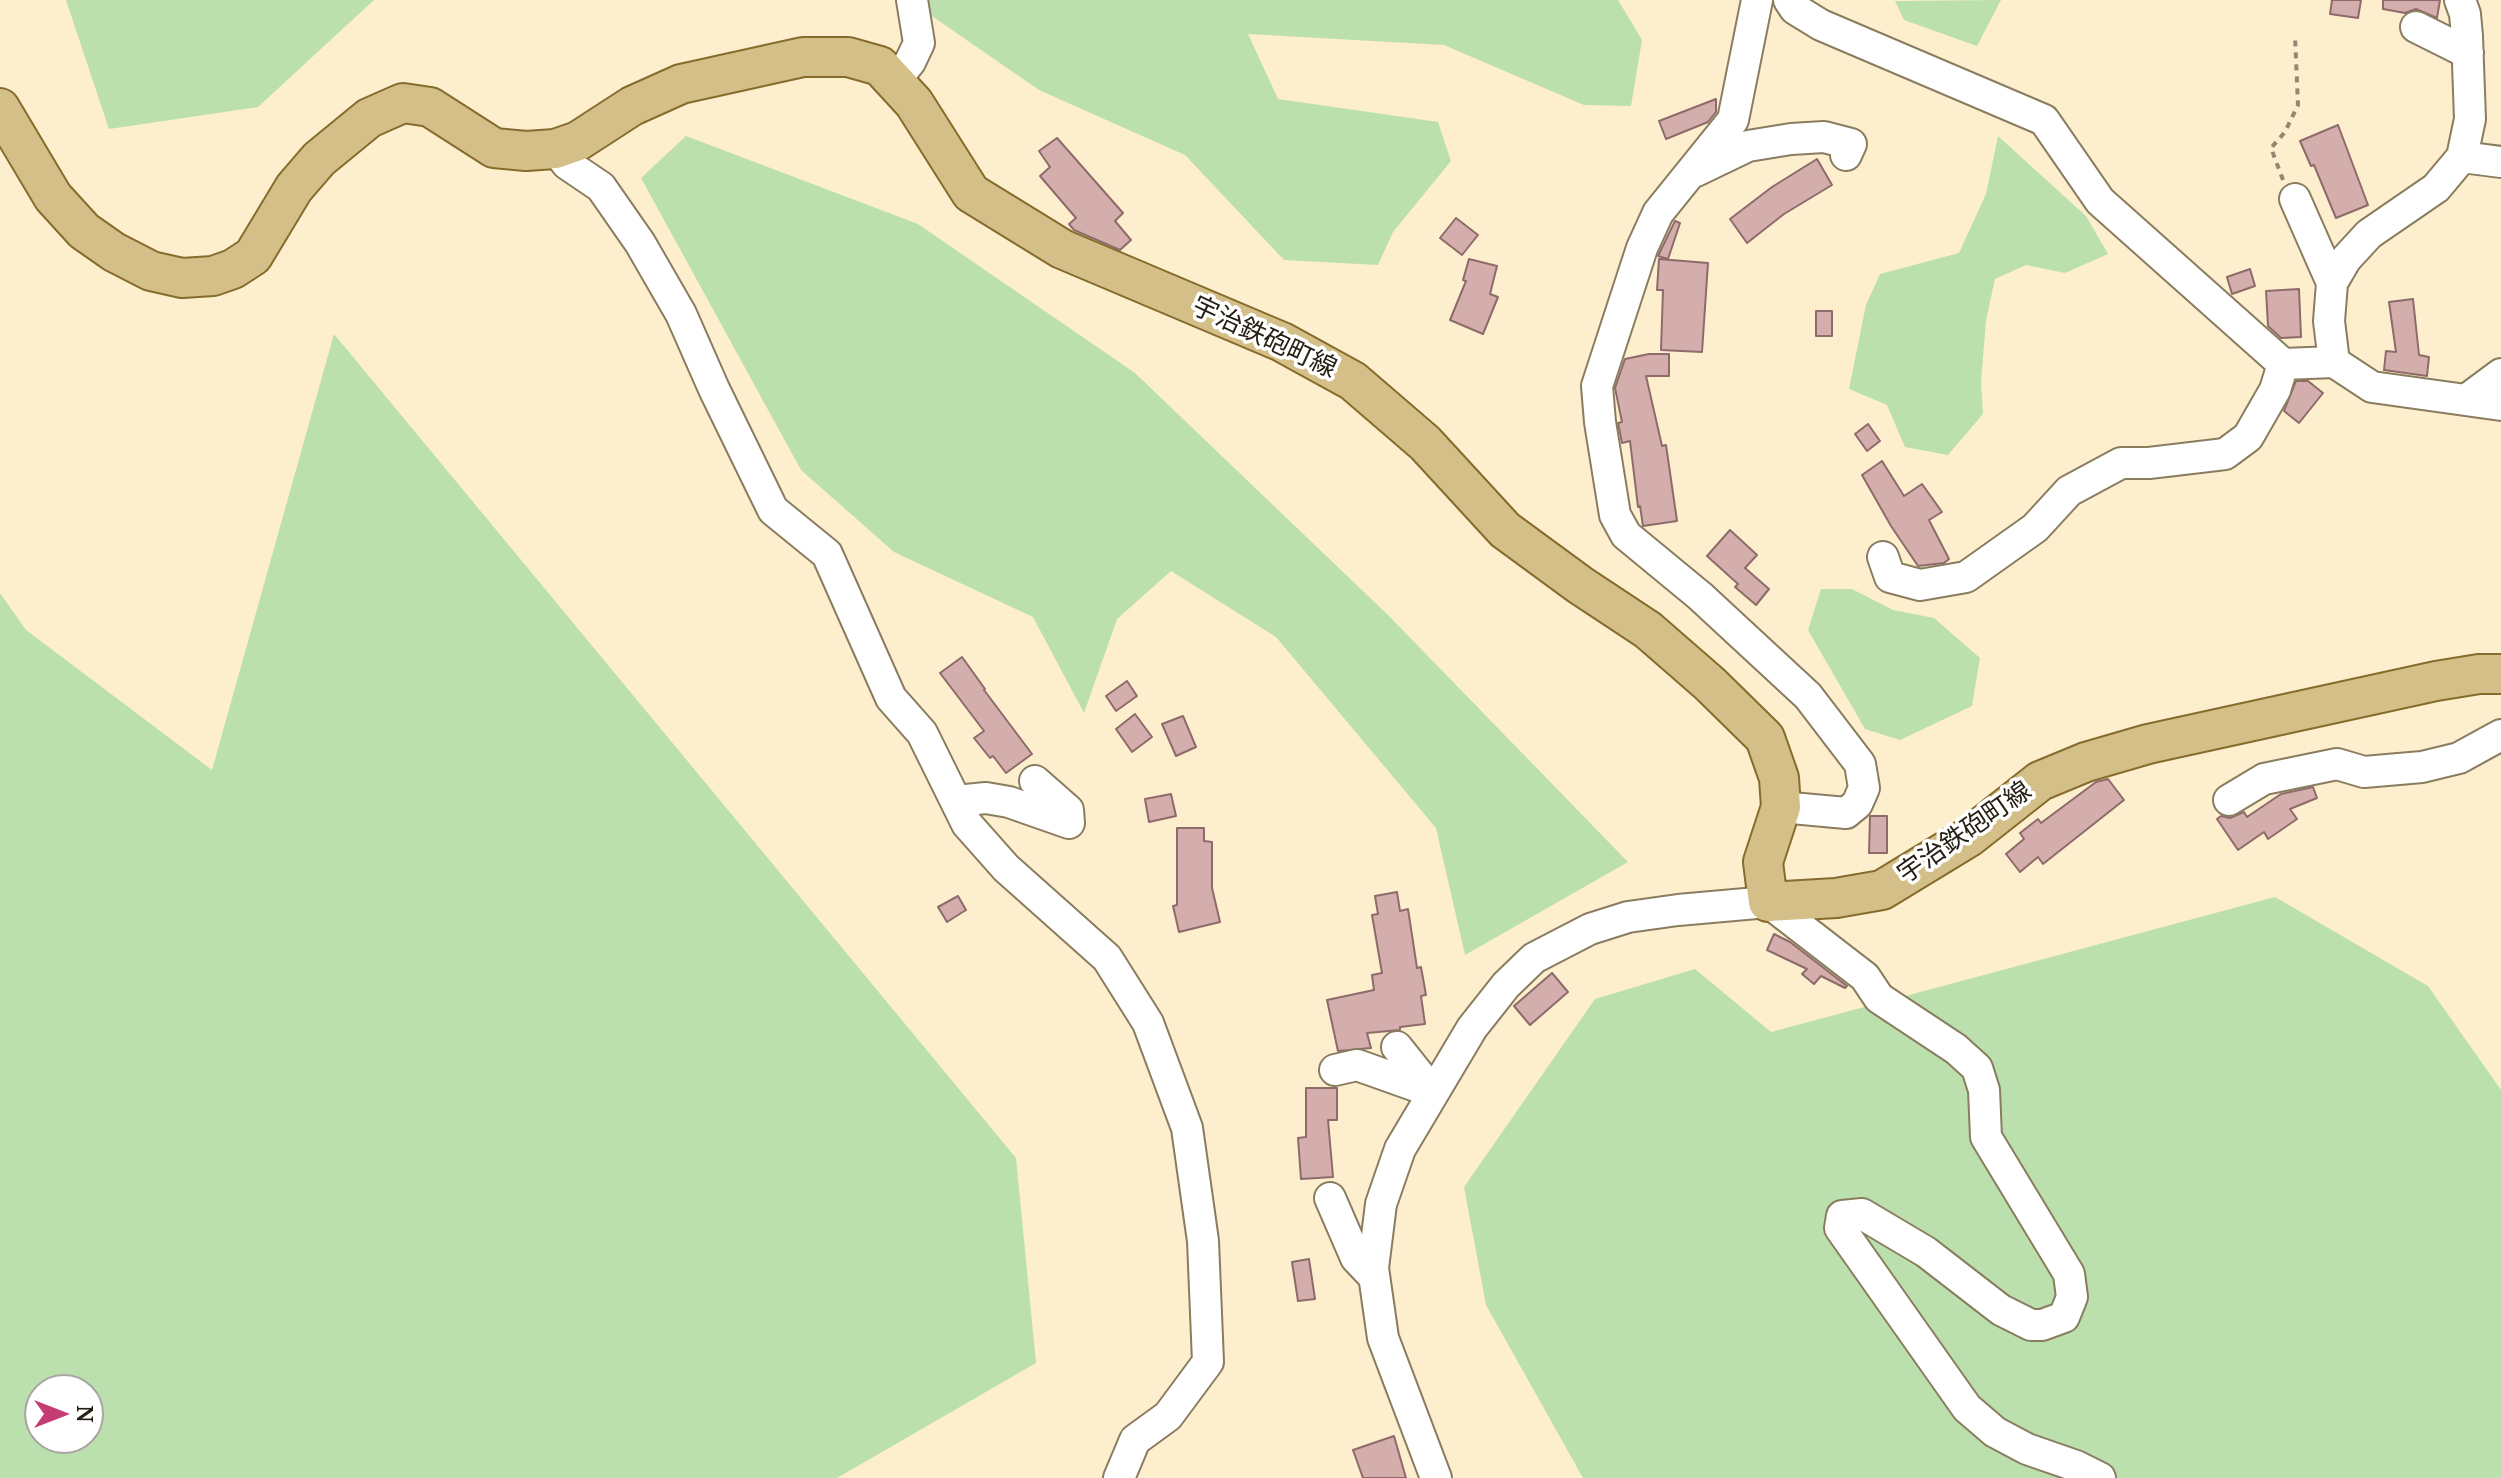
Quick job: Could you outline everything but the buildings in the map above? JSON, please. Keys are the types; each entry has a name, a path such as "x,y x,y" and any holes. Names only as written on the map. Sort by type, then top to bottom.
{"main road":[{"name":"宇治鉄砲町線","path":"0,108 53,197 84,231 114,252 151,271 182,278 213,276 233,269 253,256 294,188 319,159 369,118 403,103 430,107 494,148 526,151 555,149 578,141 632,106 681,84 803,57 848,57 880,66 914,103 971,193 1062,249 1282,342 1353,381 1425,443 1505,530 1648,630 1710,684 1765,738 1779,778 1781,807 1763,862 1768,902 1836,898 1882,890 1969,837 2040,781 2086,762 2148,744 2436,681 2501,674"}],"street":[{"path":"894,82 910,62 919,43 912,0"},
{"path":"1757,0 1733,120 1658,213 1642,248 1597,386 1615,515 1626,535 1682,580 1808,696 1860,764 1864,788 1857,804 1846,813 1781,807"},
{"path":"1789,0 1795,9 1821,25 2044,120 2100,201 2283,364 2334,362 2372,387 2501,405"},
{"path":"2334,362 2329,321 2332,283 2346,259 2369,234 2436,188 2462,157 2470,119 2465,14 2460,0"},
{"path":"2416,27 2468,53"},
{"path":"1687,175 1748,146 1791,139 1824,137 1851,144 1846,155"},
{"path":"555,149 567,164 601,187 634,232 681,314 773,510 827,554 891,698 922,733 967,824 1006,868 1107,958 1148,1023 1187,1128 1203,1241 1208,1362 1168,1416 1135,1440 1119,1478"},
{"path":"2462,157 2501,162"},
{"path":"2295,199 2332,283"},
{"path":"1883,557 1890,577 1920,585 1966,577 2035,528 2069,491 2121,463 2149,463 2225,454 2248,437 2275,390 2283,364"},
{"path":"2466,400 2501,374"},
{"path":"2229,800 2264,779 2337,764 2364,772 2422,767 2459,758 2501,735"},
{"path":"956,801 986,798 1009,802 1069,823 1068,810 1035,781"},
{"path":"1436,1478 1383,1338 1373,1268 1381,1204 1400,1149 1472,1028 1506,985 1534,958 1590,929 1628,917 1768,902 1865,977 1879,998 1956,1049 1977,1068 1984,1090 1986,1137 2069,1274 2072,1297 2064,1317 2042,1325 2031,1325 2001,1310 1926,1252 1862,1214 1842,1216 1840,1228 1967,1408 1995,1432 2027,1449 2100,1478"},
{"path":"1397,1047 1433,1092"},
{"path":"1335,1070 1357,1065 1433,1092"},
{"path":"1330,1198 1356,1258 1374,1277"}],"path":[{"path":"2295,36 2298,105 2285,132 2271,148 2295,199"}],"green space":[{"path":"66,0 374,0 258,107 109,129"},
{"path":"923,0 1618,0 1642,40 1631,106 1584,105 1444,45 1248,34 1278,99 1438,122 1451,161 1393,232 1378,265 1284,260 1185,155 1039,90 929,14"},
{"path":"2001,0 1977,46 1904,20 1895,1"},
{"path":"686,136 918,224 1135,373 1388,615 1628,862 1465,955 1436,828 1276,637 1171,571 1117,619 1084,713 1033,617 894,552 801,470 641,178"},
{"path":"1998,136 2086,216 2108,254 2065,273 2026,265 1995,279 1986,320 1981,382 1983,414 1948,455 1905,447 1887,405 1849,389 1866,305 1880,274 1959,253 1986,194"},
{"path":"334,334 1016,1158 1036,1363 837,1478 0,1478 0,593 26,630 212,770"},
{"path":"1821,589 1852,589 1893,610 1934,618 1980,658 1972,706 1900,740 1865,729 1808,630"},
{"path":"2275,897 2428,986 2501,1090 2501,1478 1583,1478 1486,1305 1464,1187 1595,999 1695,969 1771,1032"}]}
